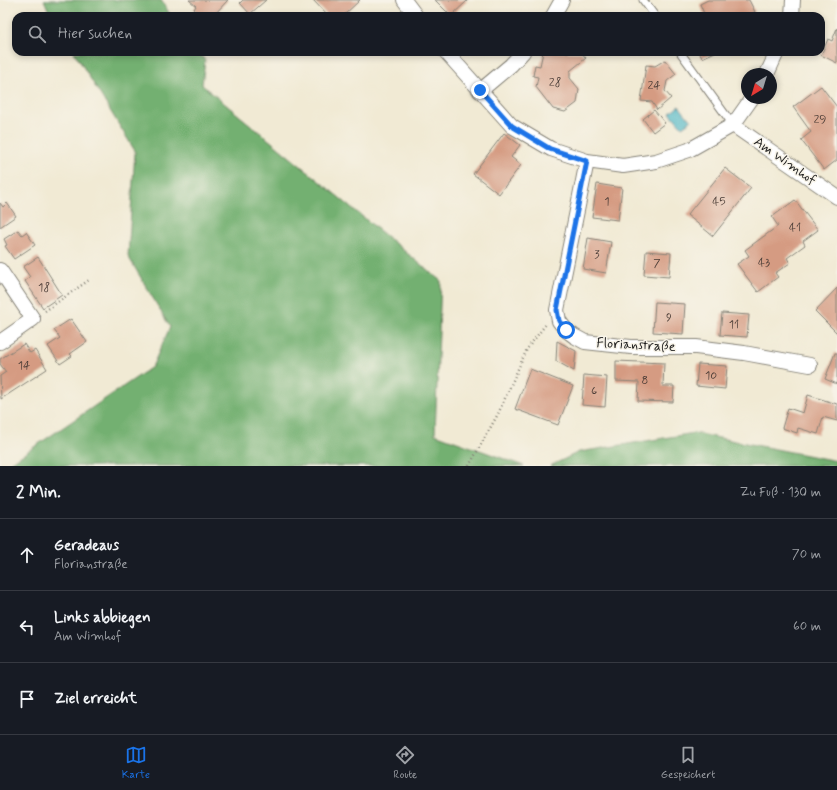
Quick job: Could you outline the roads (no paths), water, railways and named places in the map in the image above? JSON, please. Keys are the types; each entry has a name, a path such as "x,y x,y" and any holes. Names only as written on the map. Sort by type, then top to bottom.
{"street":[{"path":"404,0 413,12"},
{"path":"555,12 562,0"},
{"path":"792,12 793,0"},
{"path":"450,56 512,126 550,149 587,161 623,166 656,161 689,150 733,124 748,104"},
{"path":"480,90 511,65 519,56"},
{"path":"770,68 775,56"},
{"name":"Am Wimhof","path":"733,124 837,197"},
{"name":"Florianstraße","path":"587,161 557,310 559,321 566,330 585,342 631,347 696,347 744,353 810,365"},
{"path":"0,270 33,319 0,342"}],"lane":[{"path":"644,0 652,12"},
{"path":"683,56 733,124"}],"water":[{"path":"679,106 691,121 682,127 670,113"}]}
